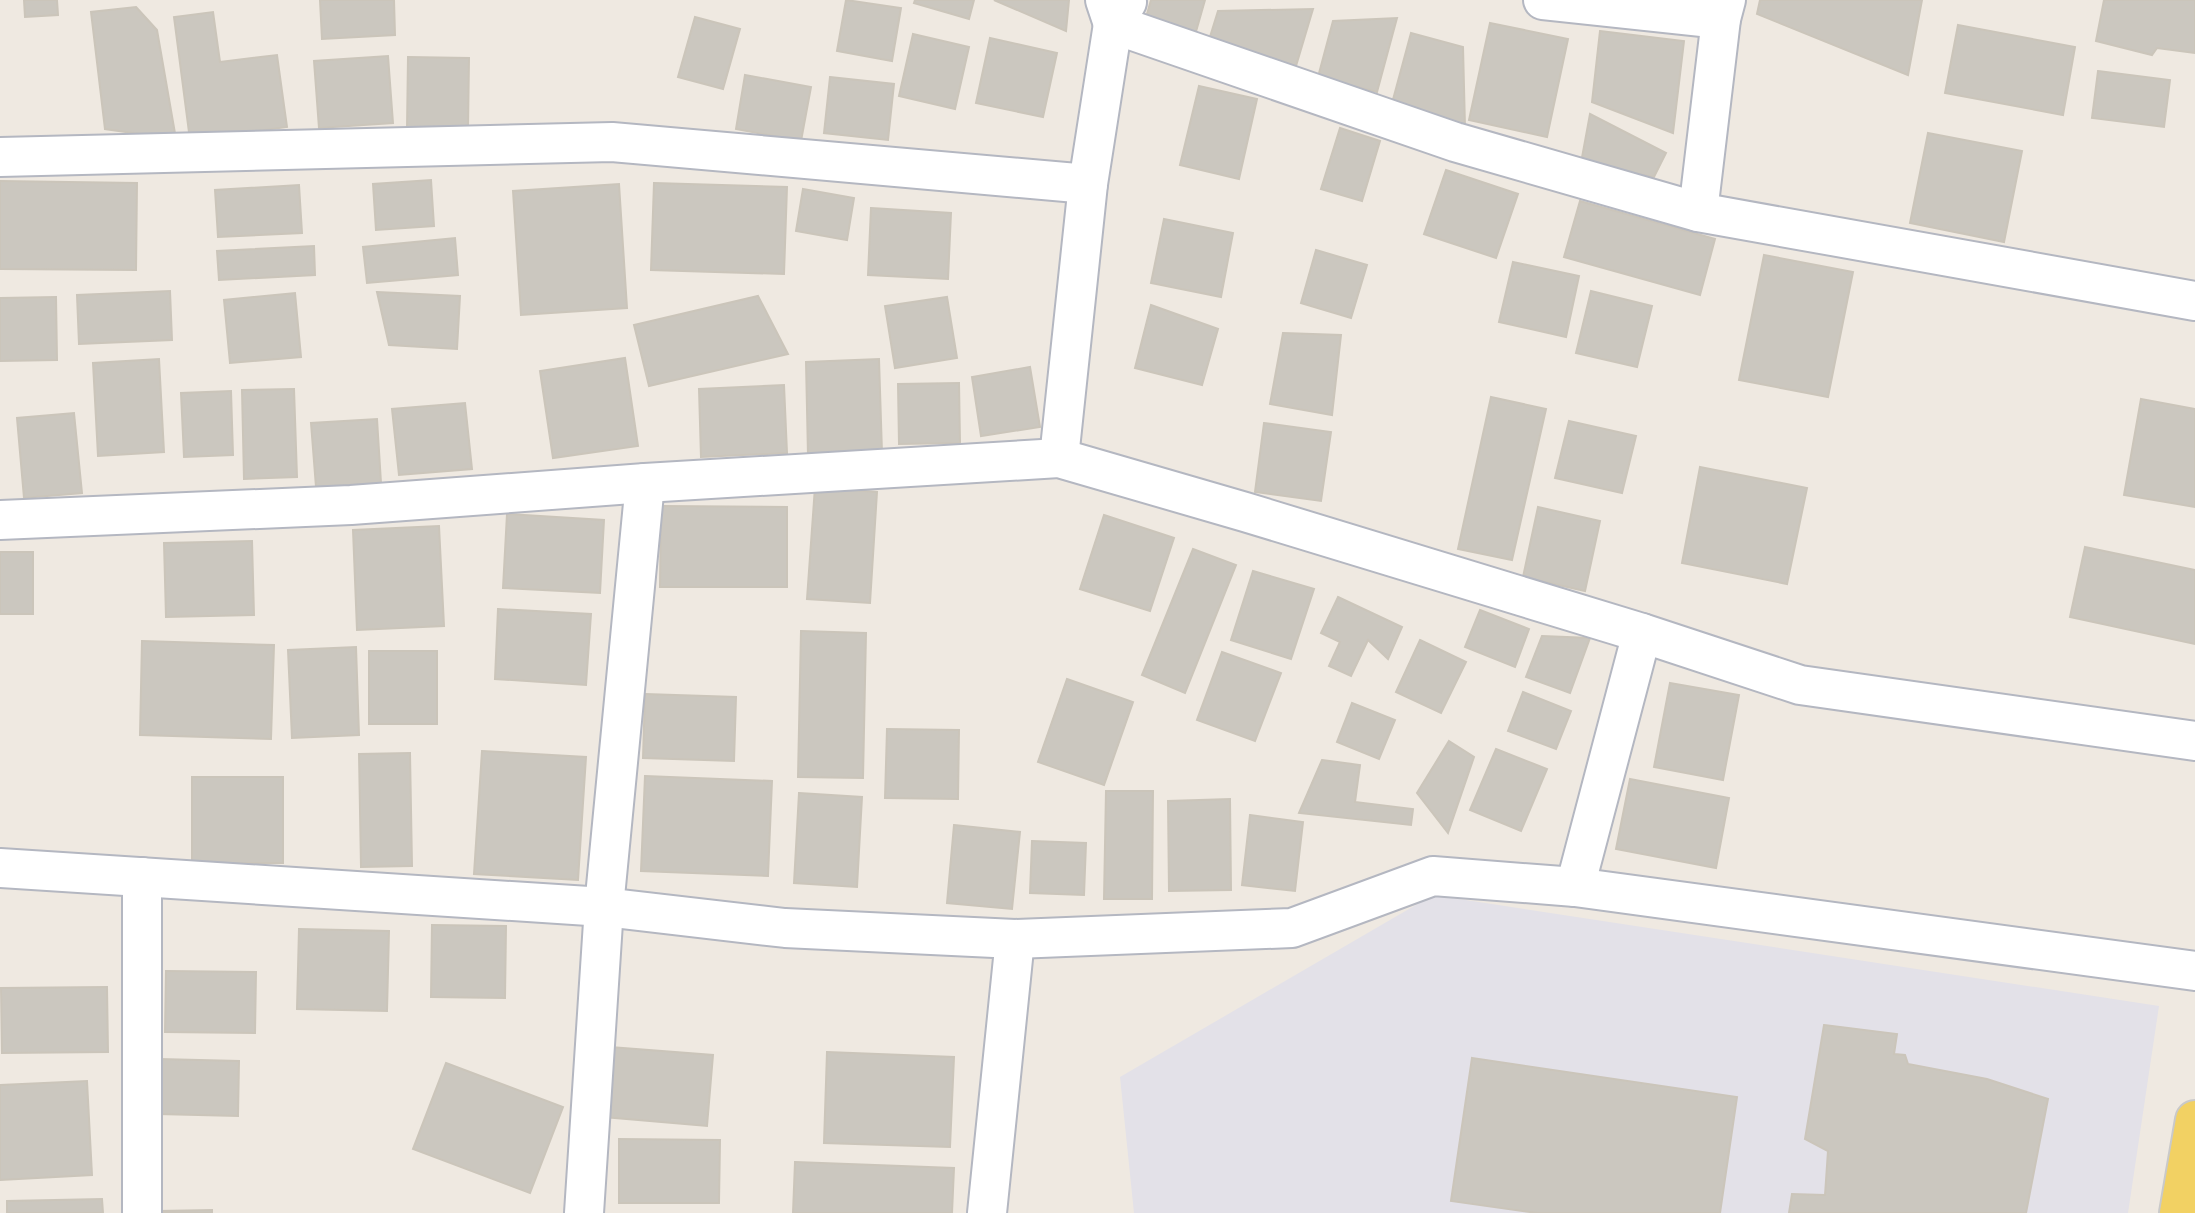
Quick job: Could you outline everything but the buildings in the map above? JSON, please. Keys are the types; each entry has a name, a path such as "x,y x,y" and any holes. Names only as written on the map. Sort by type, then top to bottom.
{"main road":[{"path":"2179,1213 2195,1120"}],"street":[{"path":"1543,0 1723,9 1698,212"},
{"path":"1059,458 1087,184 1115,8 1454,142 1698,212 2195,301"},
{"path":"0,157 612,142 1087,184"},
{"path":"0,520 351,505 645,483 1059,458 1642,633 1800,685 2195,741"},
{"path":"584,1213 604,907 645,483"},
{"path":"1575,887 1642,633"},
{"path":"0,868 604,907 785,928 1015,939 1292,928 1433,876 1575,887 2195,971"},
{"path":"142,877 142,1213"},
{"path":"987,1213 1015,939"}],"shaded area":[{"path":"1433,895 2159,1006 2128,1213 1134,1213 1120,1077"}]}
